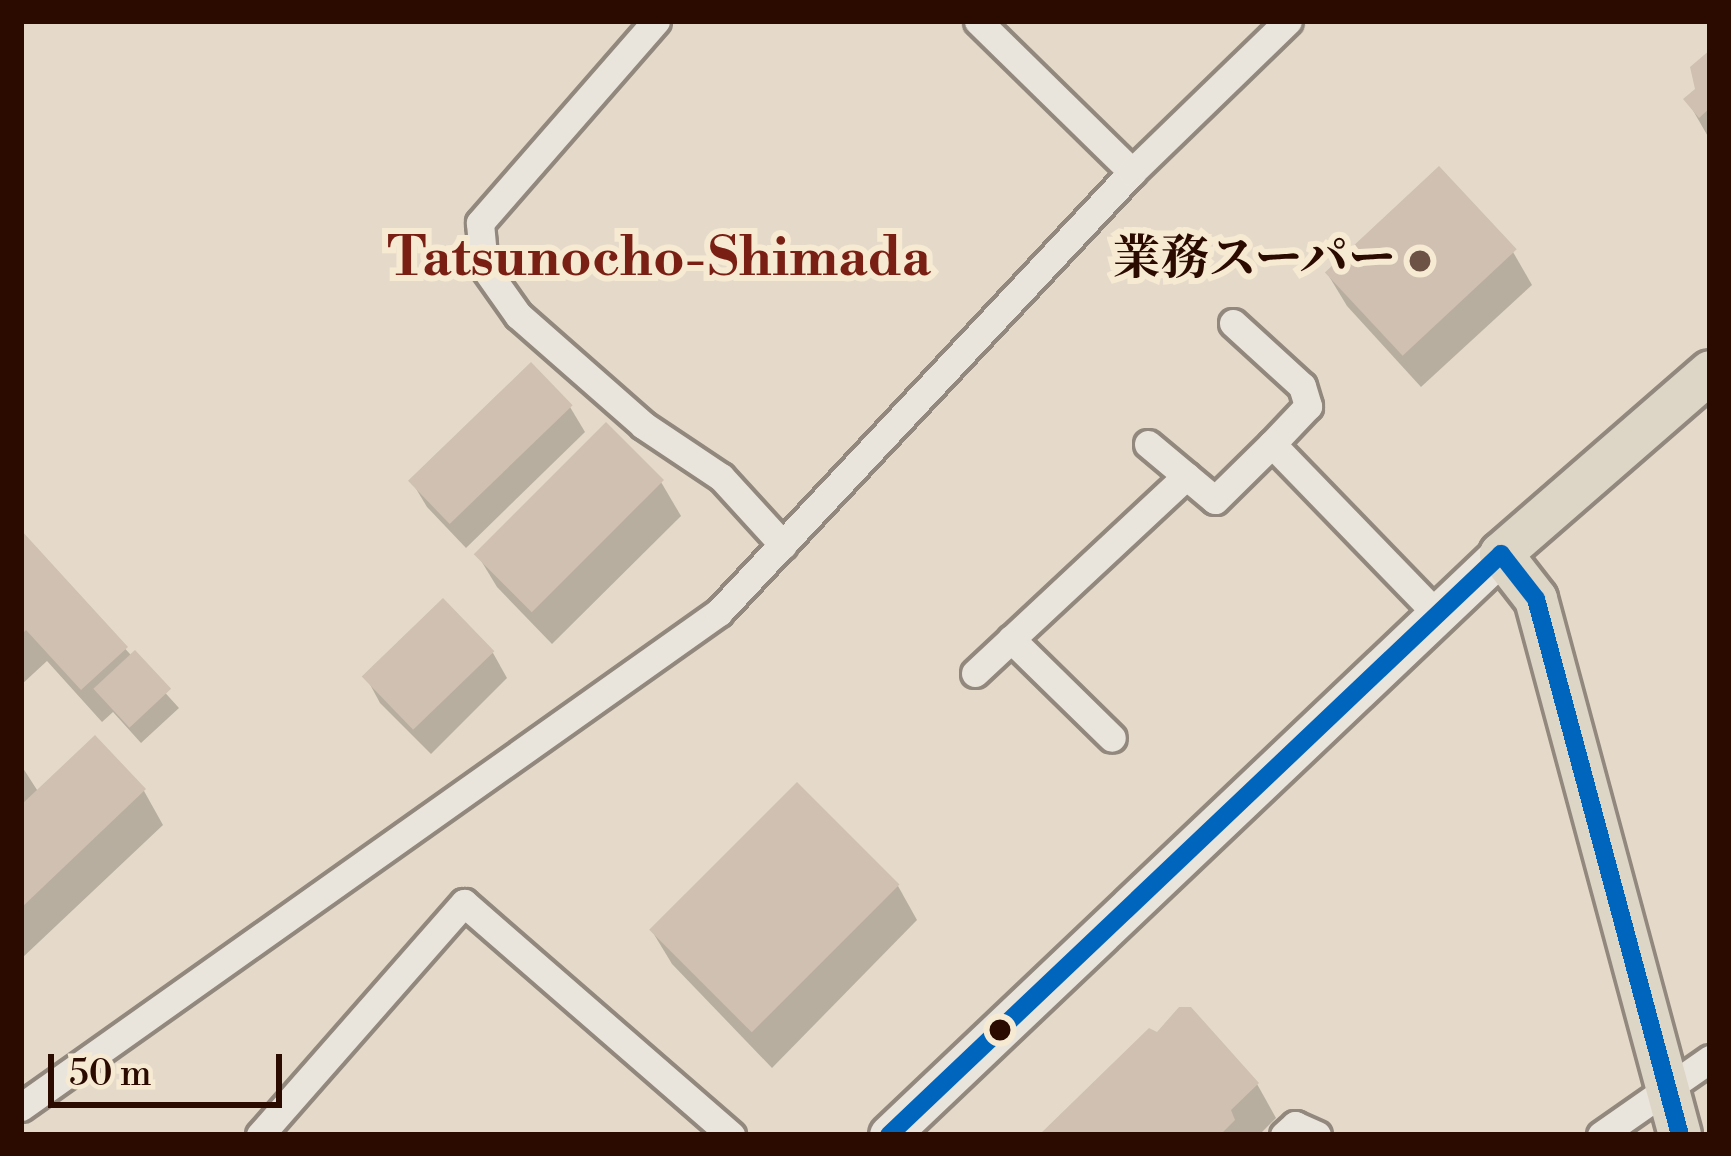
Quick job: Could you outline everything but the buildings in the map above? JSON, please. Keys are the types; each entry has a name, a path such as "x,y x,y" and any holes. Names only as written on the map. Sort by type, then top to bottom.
{"main road":[{"path":"889,1135 1437,614 1710,372"},
{"path":"1502,554 1536,599 1680,1135"}],"street":[{"path":"656,21 480,223 484,267 518,316 644,425 721,477 783,545"},
{"path":"978,21 1132,172"},
{"path":"21,1107 719,612 1132,172 1288,21"},
{"path":"1148,444 1215,500 1308,406 1302,386 1233,323"},
{"path":"1272,444 1437,614"},
{"path":"975,674 1186,476"},
{"path":"1011,639 1112,738"},
{"path":"260,1135 464,903 731,1135"},
{"path":"1601,1135 1710,1059"},
{"path":"1284,1135 1295,1125 1317,1135"}],"transit line":[{"path":"889,1135 1501,554 1536,599 1680,1135"}],"place":[{"name":"業務スーパー","path":"1420,261"}],"district":[{"name":"Tatsunocho-Shimada","path":"659,259"}]}
